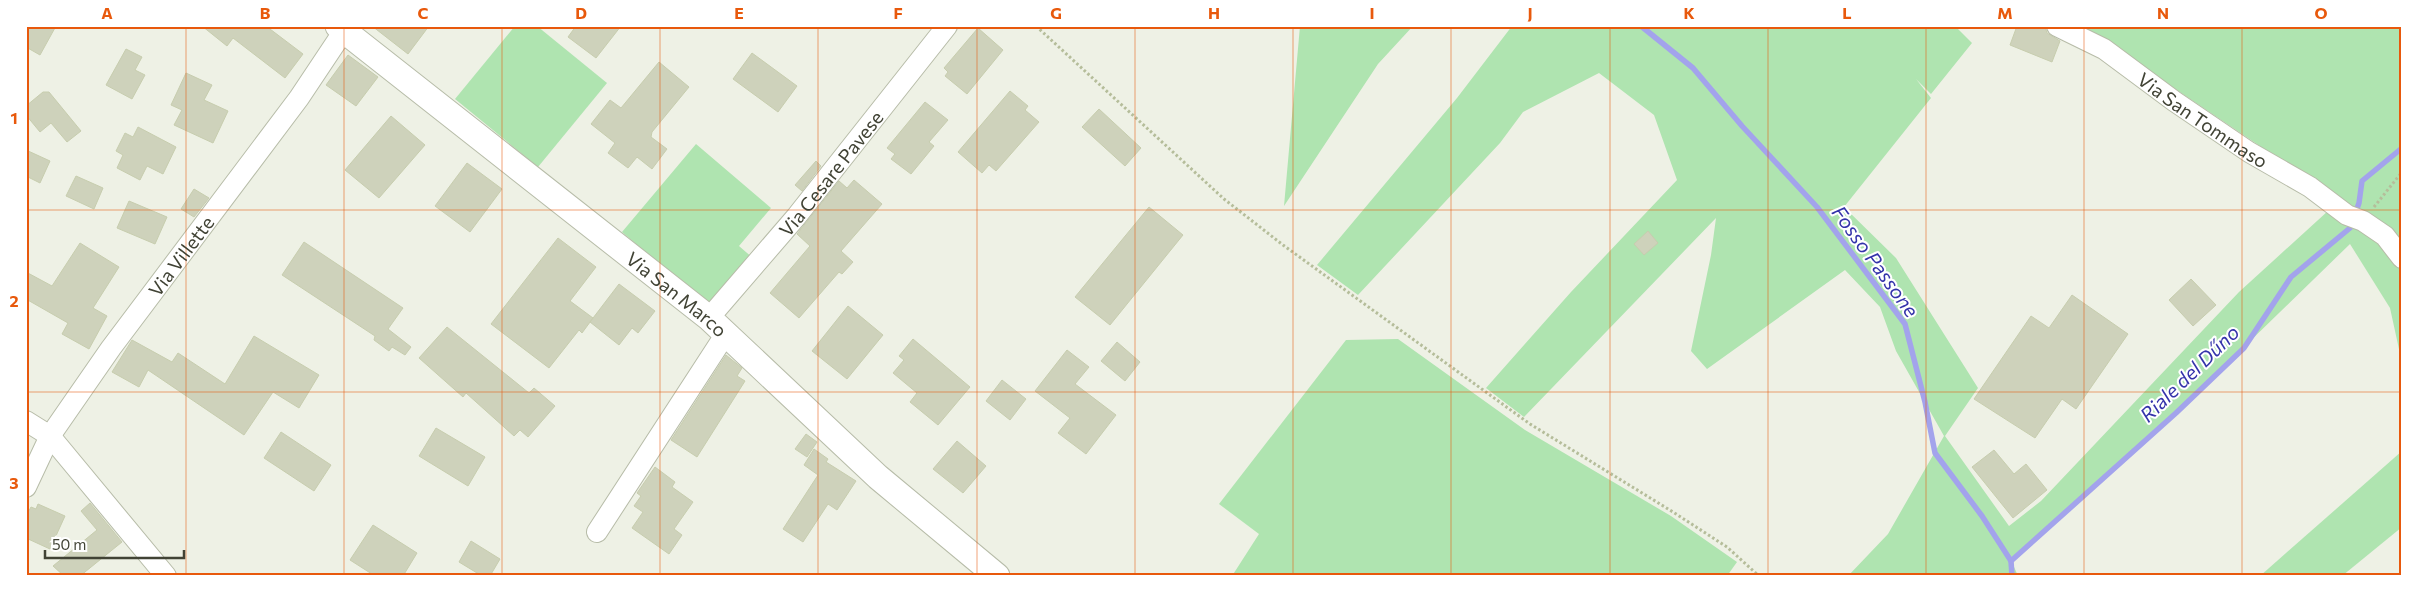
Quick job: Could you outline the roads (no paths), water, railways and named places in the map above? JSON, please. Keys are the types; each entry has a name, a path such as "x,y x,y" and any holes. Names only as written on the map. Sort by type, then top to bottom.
{"street":[{"name":"Via Cesare Pavese","path":"597,532 717,326 802,210 947,26"},
{"name":"Via San Tommaso","path":"2058,26 2104,49 2174,101 2249,152 2310,187 2356,219 2385,236 2402,258"},
{"name":"Via San Marco","path":"343,27 717,326 878,477 997,576"},
{"name":"Via Villette","path":"26,487 50,436 111,348 299,98 343,27"},
{"path":"26,421 50,436 166,576"}],"waterway":[{"name":"Fosso Passone","path":"1641,26 1693,68 1742,126 1817,207 1905,324 1925,402 1935,453 1982,516 2011,561 2012,576"},
{"name":"Riale del Dűno","path":"2011,561 2176,413 2244,348 2291,277 2350,228 2359,203 2362,181 2402,148"}]}
